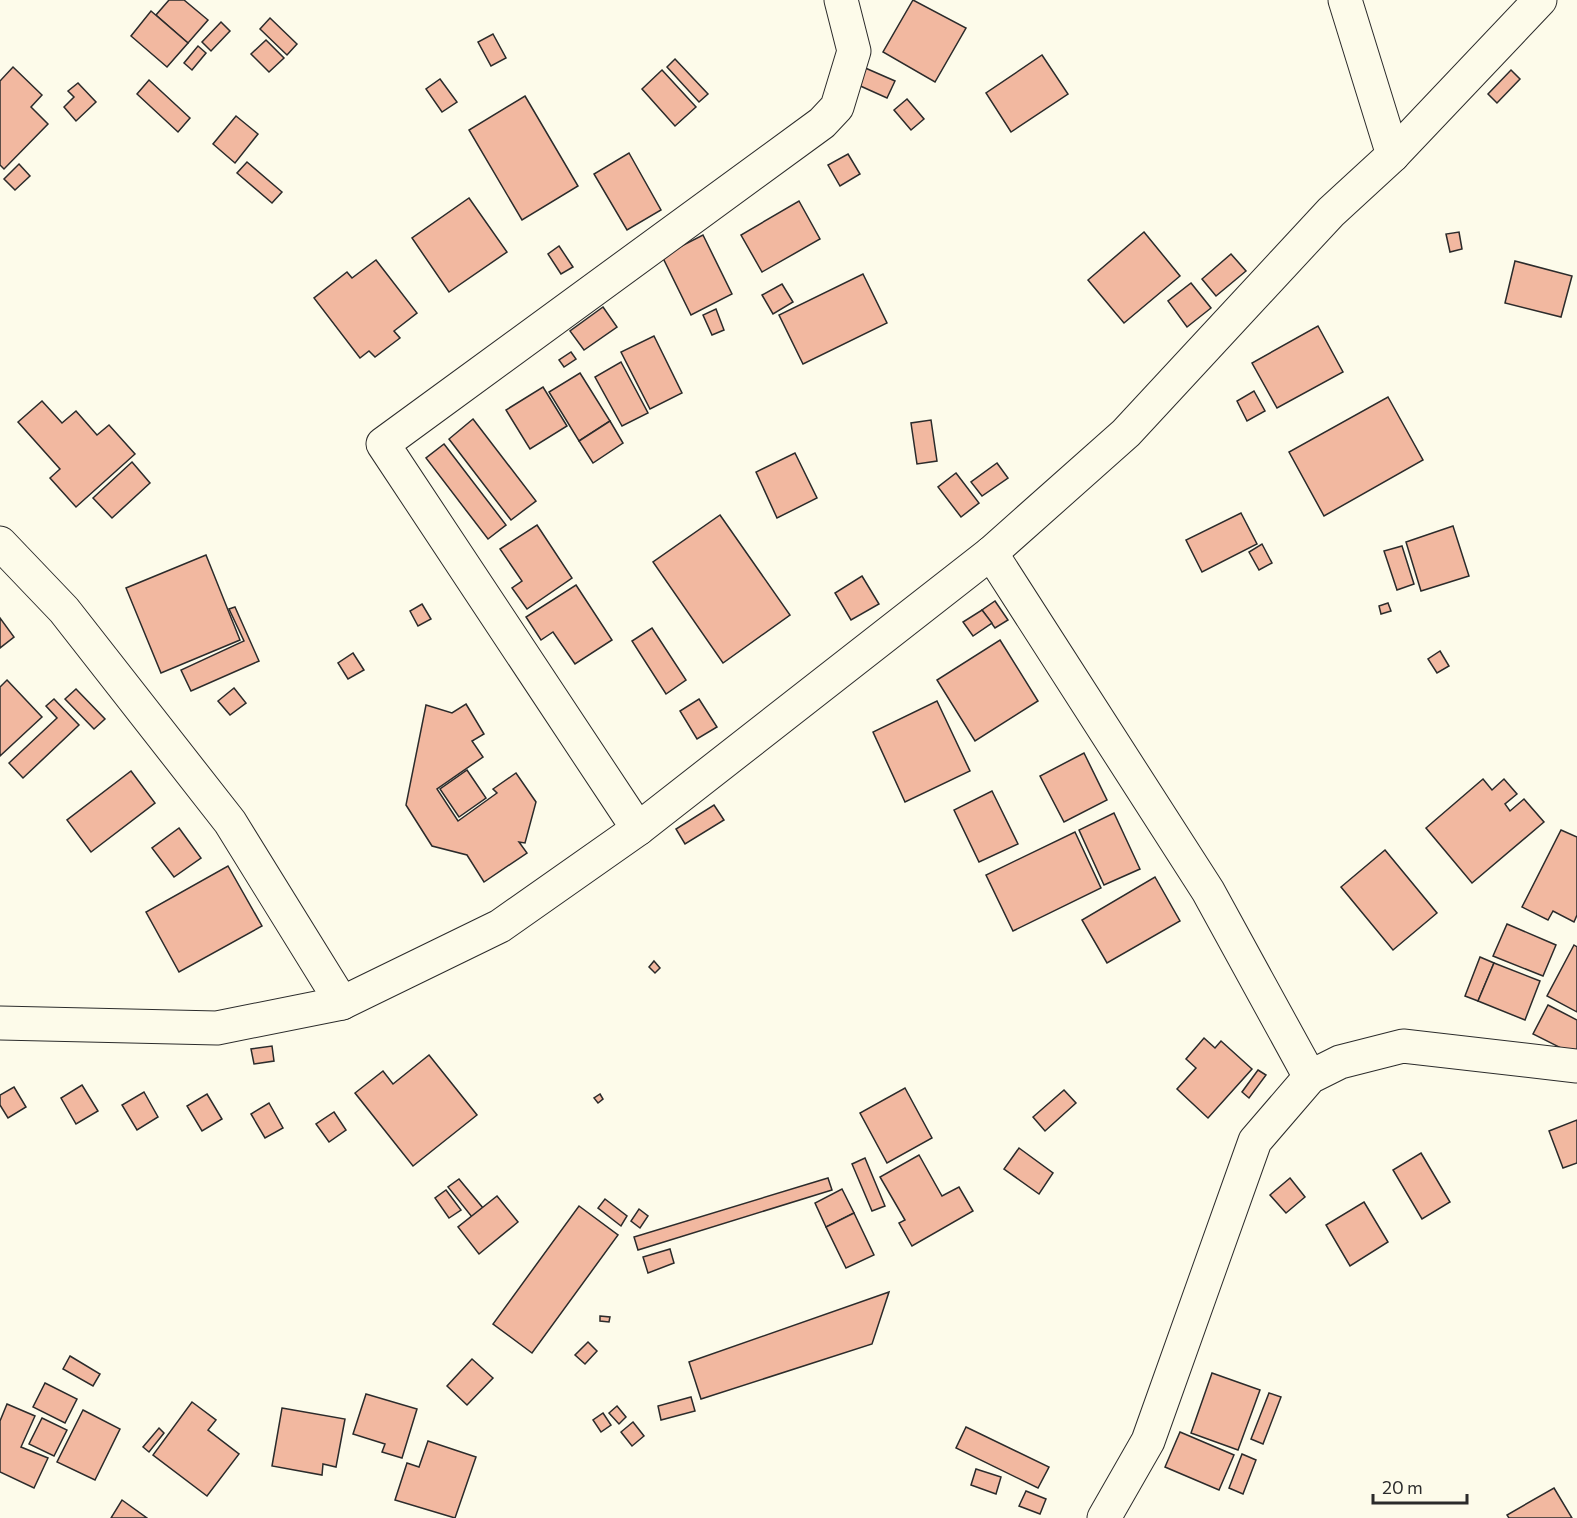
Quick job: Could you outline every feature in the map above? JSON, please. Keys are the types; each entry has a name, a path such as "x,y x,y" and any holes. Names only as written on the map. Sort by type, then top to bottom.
{"street":[{"path":"638,829 383,444 822,123 837,107 854,51 842,0"},
{"path":"1345,0 1393,155"},
{"path":"0,1023 217,1028 342,1003 500,926 638,829 991,552 1126,433 1331,212 1393,155 1540,0"},
{"path":"0,543 64,610 231,822 342,1003"},
{"path":"991,552 1208,891 1310,1077"},
{"path":"1104,1518 1148,1441 1255,1141 1310,1077 1340,1062 1403,1046 1577,1066"}],"building":[{"path":"169,0 184,0 208,20 188,43 156,15"},
{"path":"913,0 966,28 935,82 883,52"},
{"path":"151,11 188,43 167,67 131,36"},
{"path":"270,18 297,44 287,55 260,29"},
{"path":"221,22 230,31 211,51 202,42"},
{"path":"493,34 506,58 491,66 478,42"},
{"path":"266,40 284,58 269,72 251,54"},
{"path":"198,46 206,53 192,70 184,63"},
{"path":"1042,55 1068,94 1011,132 986,93"},
{"path":"675,59 708,94 699,102 667,67"},
{"path":"13,67 42,95 31,107 48,124 4,169 0,165 0,81"},
{"path":"863,67 895,81 887,98 856,84"},
{"path":"662,70 696,107 675,126 642,89"},
{"path":"1511,70 1520,79 1497,103 1488,94"},
{"path":"440,79 457,102 442,112 426,89"},
{"path":"149,80 190,118 178,132 137,94"},
{"path":"78,83 96,102 76,121 64,107 74,97 68,91"},
{"path":"525,96 578,186 522,220 469,130"},
{"path":"907,99 924,119 911,130 894,110"},
{"path":"236,116 258,134 235,163 213,144"},
{"path":"629,153 661,210 627,230 594,174"},
{"path":"848,154 860,174 840,186 828,165"},
{"path":"247,162 282,192 272,203 237,173"},
{"path":"19,164 30,176 15,190 4,179"},
{"path":"469,198 507,252 449,292 412,238"},
{"path":"799,201 820,239 762,272 741,235"},
{"path":"1144,232 1180,276 1124,323 1088,280"},
{"path":"1459,232 1462,249 1450,252 1446,234"},
{"path":"703,235 732,294 691,315 662,256"},
{"path":"559,246 573,267 561,274 548,254"},
{"path":"1231,254 1246,271 1216,296 1202,279"},
{"path":"376,260 417,313 394,331 400,338 375,357 369,351 360,358 314,298 347,272 352,278"},
{"path":"1515,261 1572,276 1561,317 1505,303"},
{"path":"863,274 887,323 803,364 779,315"},
{"path":"1191,283 1211,308 1187,327 1168,301"},
{"path":"782,284 793,302 773,314 762,295"},
{"path":"603,307 617,327 584,350 570,331"},
{"path":"716,309 724,330 712,335 703,315"},
{"path":"1318,326 1343,372 1277,408 1252,363"},
{"path":"654,336 682,393 650,409 621,352"},
{"path":"571,352 576,359 564,367 559,360"},
{"path":"621,362 648,413 622,426 595,377"},
{"path":"580,373 610,421 579,441 549,392"},
{"path":"543,387 567,426 530,449 506,410"},
{"path":"1254,391 1265,411 1247,421 1237,401"},
{"path":"1388,397 1423,460 1324,516 1289,452"},
{"path":"42,401 62,423 76,411 97,435 109,425 135,454 76,507 50,478 60,469 18,422"},
{"path":"473,419 536,501 511,520 449,439"},
{"path":"931,420 937,461 917,464 911,423"},
{"path":"610,421 623,443 593,463 579,441"},
{"path":"444,444 506,525 488,539 426,458"},
{"path":"795,453 817,498 777,518 756,472"},
{"path":"132,462 150,483 112,518 93,498"},
{"path":"997,463 1008,478 982,496 971,482"},
{"path":"956,473 979,503 961,517 938,487"},
{"path":"1241,513 1257,544 1202,572 1186,540"},
{"path":"720,515 790,615 723,663 653,562"},
{"path":"537,525 572,578 527,609 512,588 522,581 500,549"},
{"path":"1453,526 1469,576 1421,591 1406,542"},
{"path":"1262,544 1272,563 1259,570 1249,552"},
{"path":"1402,546 1414,584 1397,590 1384,551"},
{"path":"206,555 240,640 161,673 126,588"},
{"path":"862,576 879,604 851,620 835,593"},
{"path":"576,585 612,640 575,664 553,632 541,640 526,617"},
{"path":"995,601 1008,620 995,628 982,610"},
{"path":"1388,603 1391,611 1381,614 1379,606"},
{"path":"422,604 431,619 418,626 410,611"},
{"path":"235,607 259,661 191,691 181,670 244,641 229,609"},
{"path":"982,610 992,623 973,636 963,622"},
{"path":"0,618 14,637 0,648"},
{"path":"652,628 686,680 666,694 632,641"},
{"path":"1000,640 1038,701 975,741 937,680"},
{"path":"1440,651 1449,666 1437,673 1428,659"},
{"path":"353,653 364,670 348,679 338,663"},
{"path":"7,680 42,717 0,756 0,687"},
{"path":"234,688 246,703 230,715 218,701"},
{"path":"76,689 105,719 94,729 65,699"},
{"path":"54,699 79,725 23,778 9,763 57,718 46,706"},
{"path":"699,699 717,727 697,739 680,711"},
{"path":"937,701 970,771 905,802 873,732"},
{"path":"466,704 484,734 472,741 483,757 437,789 458,821 497,793 493,789 516,773 536,802 525,843 519,842 527,853 484,882 467,855 432,846 406,805 426,705 452,713"},
{"path":"1084,753 1107,800 1064,822 1040,776"},
{"path":"467,770 486,798 459,817 440,789"},
{"path":"131,771 155,803 91,852 67,820"},
{"path":"1483,779 1492,790 1504,779 1517,794 1505,804 1510,811 1524,799 1544,822 1472,883 1426,828"},
{"path":"992,791 1018,844 979,862 954,810"},
{"path":"714,805 724,820 685,844 676,829"},
{"path":"1114,813 1140,869 1104,885 1079,830"},
{"path":"179,828 201,858 174,877 152,848"},
{"path":"1561,830 1577,837 1577,915 1574,922 1553,911 1548,920 1522,907"},
{"path":"1075,832 1101,888 1013,931 986,875"},
{"path":"1385,850 1437,913 1393,950 1341,887"},
{"path":"228,866 262,926 179,972 146,912"},
{"path":"1155,877 1180,921 1107,963 1082,920"},
{"path":"1507,924 1556,945 1543,976 1493,956"},
{"path":"1574,945 1577,947 1577,1012 1547,996"},
{"path":"1480,957 1494,963 1478,1001 1465,996"},
{"path":"654,961 660,968 655,973 649,967"},
{"path":"1494,963 1540,981 1525,1020 1478,1001"},
{"path":"1548,1005 1577,1020 1577,1056 1533,1034"},
{"path":"1204,1038 1215,1048 1221,1041 1252,1069 1208,1118 1177,1089 1196,1068 1186,1059"},
{"path":"272,1046 274,1061 254,1064 251,1049"},
{"path":"429,1055 477,1115 413,1166 355,1093 383,1071 393,1084"},
{"path":"1258,1070 1266,1075 1249,1098 1242,1092"},
{"path":"82,1085 98,1111 76,1124 61,1098"},
{"path":"14,1087 26,1107 8,1118 0,1105 0,1095"},
{"path":"905,1088 932,1138 887,1163 860,1113"},
{"path":"1064,1090 1076,1103 1045,1131 1033,1117"},
{"path":"144,1092 158,1117 137,1130 122,1105"},
{"path":"207,1094 222,1119 202,1131 187,1106"},
{"path":"600,1094 603,1099 598,1103 594,1098"},
{"path":"269,1103 283,1128 265,1138 251,1114"},
{"path":"334,1112 346,1130 329,1142 316,1124"},
{"path":"1577,1120 1577,1163 1563,1168 1549,1131"},
{"path":"1019,1148 1053,1173 1039,1194 1004,1169"},
{"path":"1421,1153 1450,1202 1422,1219 1393,1170"},
{"path":"919,1155 942,1196 959,1187 973,1211 912,1246 899,1223 905,1220 880,1177"},
{"path":"865,1158 885,1206 872,1211 852,1164"},
{"path":"828,1178 832,1190 638,1250 634,1237"},
{"path":"1290,1178 1305,1197 1286,1213 1270,1195"},
{"path":"459,1179 483,1208 472,1217 448,1187"},
{"path":"842,1189 854,1213 826,1227 815,1203"},
{"path":"446,1190 461,1210 449,1218 435,1198"},
{"path":"497,1196 518,1222 479,1254 458,1227"},
{"path":"605,1199 627,1216 621,1226 598,1208"},
{"path":"1364,1202 1388,1242 1350,1266 1326,1225"},
{"path":"579,1206 618,1235 532,1353 493,1324"},
{"path":"639,1209 648,1216 640,1228 631,1221"},
{"path":"854,1213 874,1255 846,1268 826,1227"},
{"path":"670,1249 674,1263 648,1273 643,1257"},
{"path":"889,1292 872,1344 701,1399 689,1362"},
{"path":"600,1316 610,1317 609,1322 600,1321"},
{"path":"588,1342 597,1351 585,1364 575,1355"},
{"path":"70,1356 100,1374 93,1386 63,1369"},
{"path":"472,1359 493,1378 467,1405 447,1386"},
{"path":"1212,1373 1260,1390 1238,1450 1191,1433"},
{"path":"45,1383 77,1399 65,1423 33,1407"},
{"path":"1269,1393 1281,1397 1263,1444 1251,1439"},
{"path":"366,1394 417,1409 402,1458 382,1452 385,1444 353,1434"},
{"path":"691,1397 695,1411 661,1420 658,1406"},
{"path":"192,1402 216,1420 208,1430 239,1454 207,1496 153,1455"},
{"path":"7,1404 35,1416 21,1447 48,1458 34,1488 0,1472 0,1421"},
{"path":"617,1406 626,1417 619,1424 609,1413"},
{"path":"282,1408 345,1419 336,1467 323,1464 322,1475 272,1466"},
{"path":"83,1410 120,1429 95,1480 57,1462"},
{"path":"603,1413 611,1425 601,1432 593,1420"},
{"path":"42,1418 67,1430 54,1456 29,1444"},
{"path":"633,1422 644,1436 632,1446 621,1432"},
{"path":"966,1427 1049,1467 1038,1488 956,1448"},
{"path":"159,1428 164,1433 149,1452 143,1447"},
{"path":"1180,1432 1234,1455 1219,1490 1165,1467"},
{"path":"428,1441 476,1457 455,1518 395,1500 407,1463 419,1467"},
{"path":"1242,1454 1256,1460 1243,1494 1229,1488"},
{"path":"976,1469 1001,1477 996,1494 971,1485"},
{"path":"1554,1488 1572,1518 1509,1518 1507,1515"},
{"path":"1026,1491 1046,1499 1040,1514 1019,1506"},
{"path":"122,1500 147,1518 111,1518"}]}
